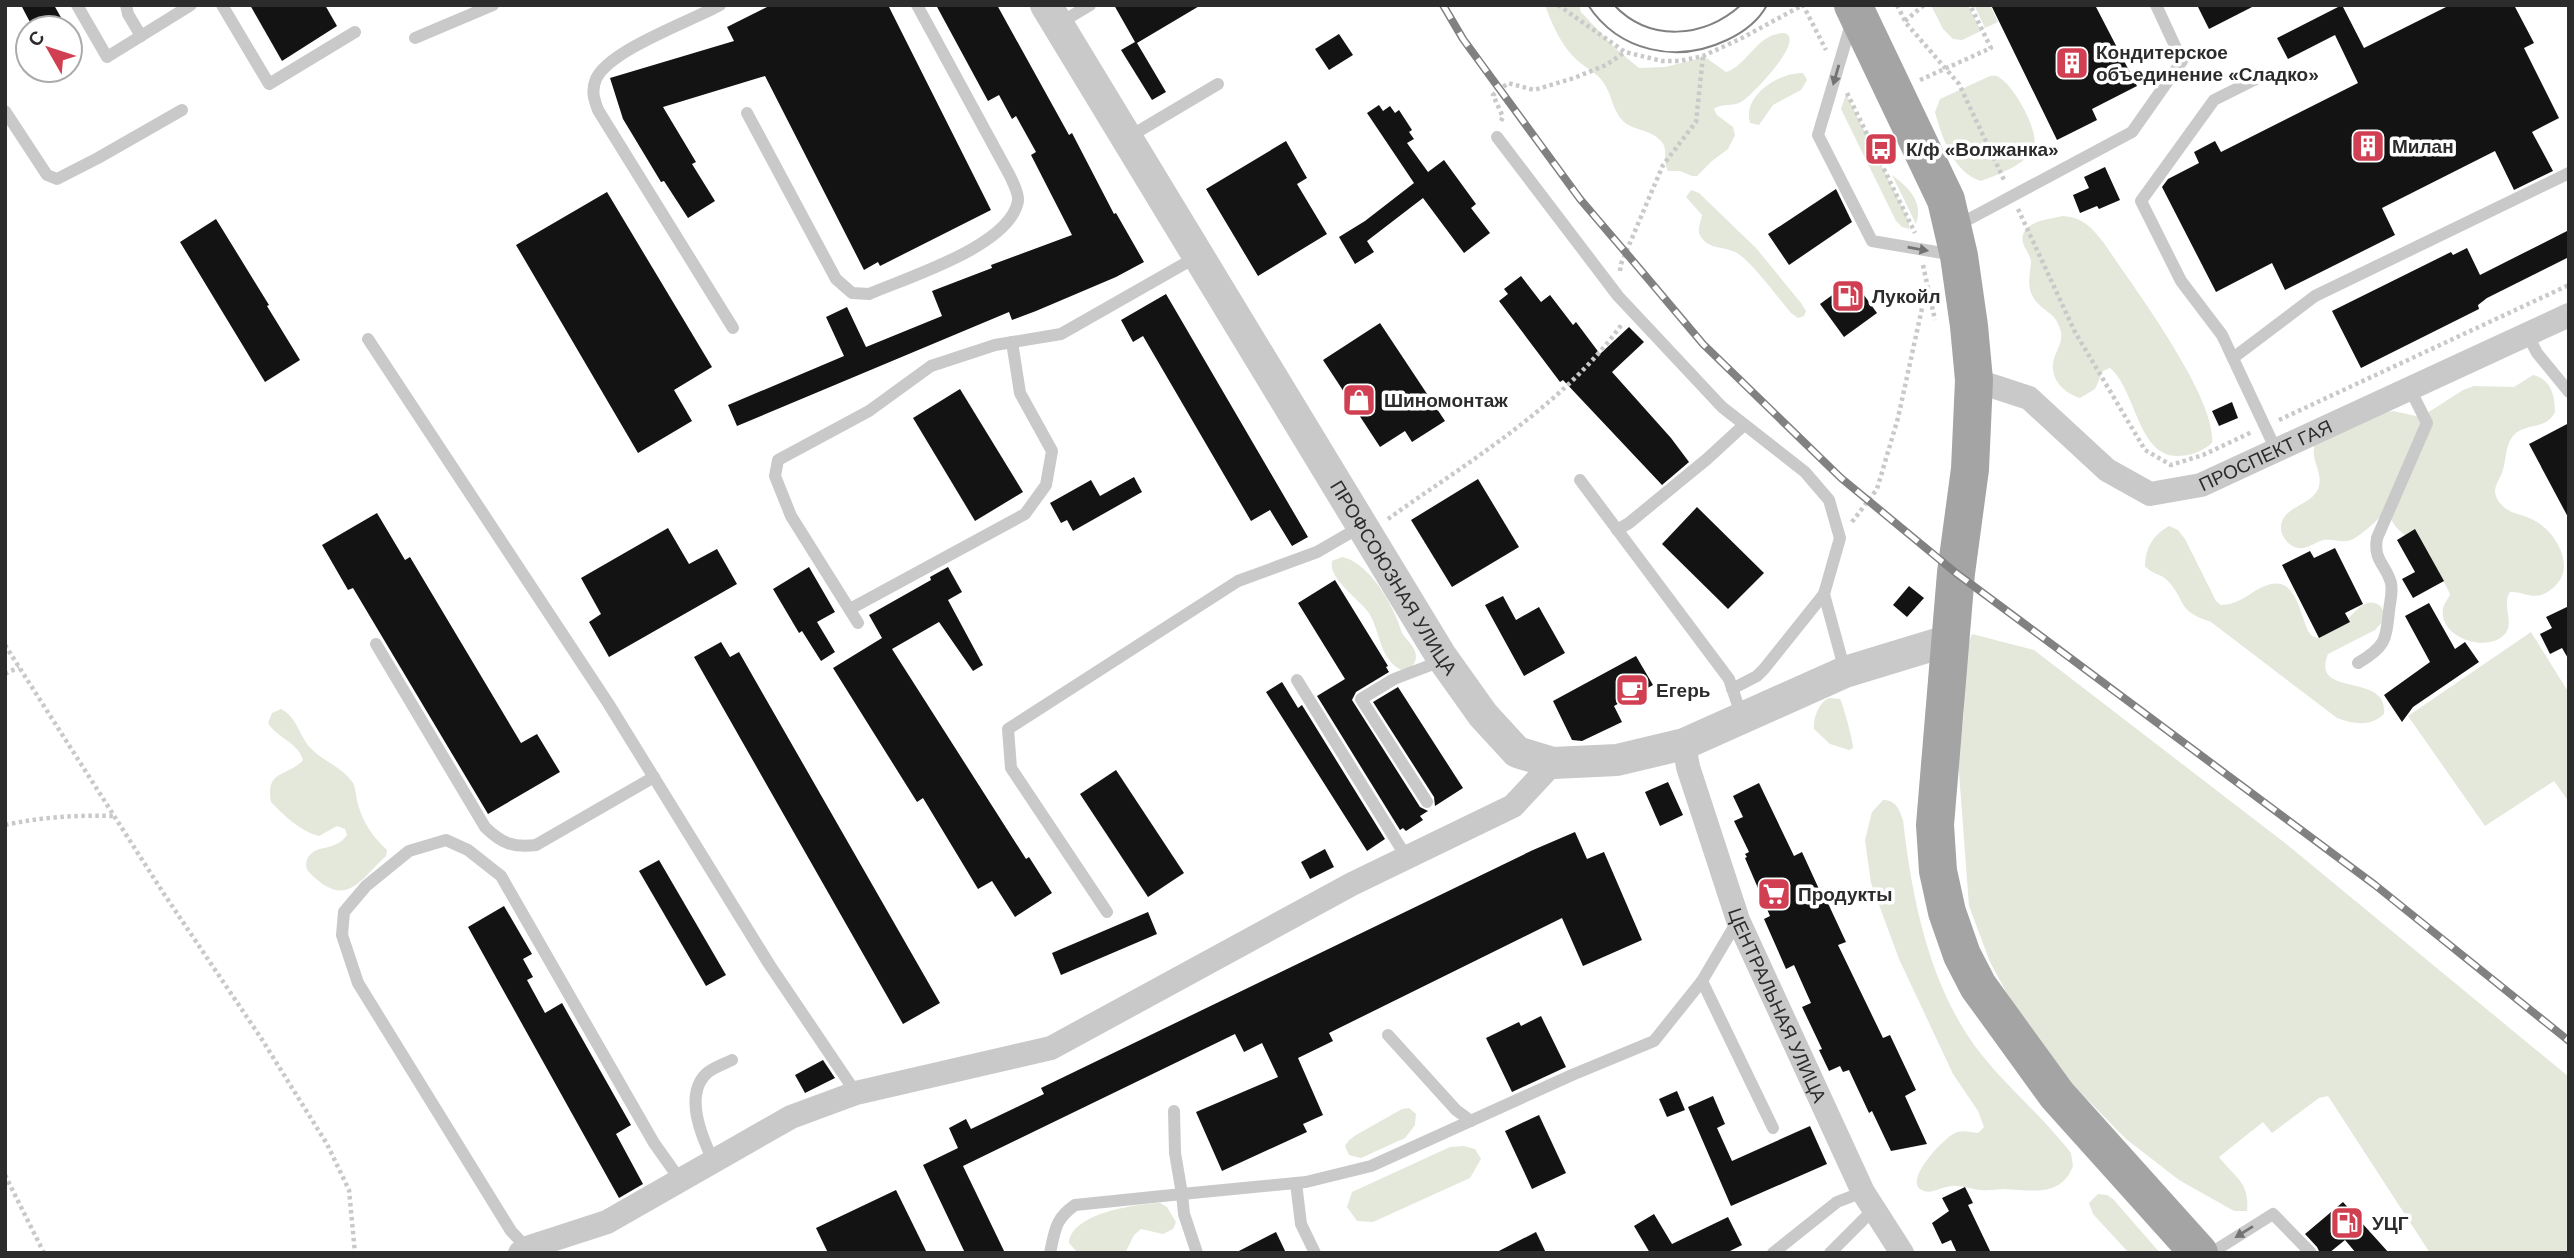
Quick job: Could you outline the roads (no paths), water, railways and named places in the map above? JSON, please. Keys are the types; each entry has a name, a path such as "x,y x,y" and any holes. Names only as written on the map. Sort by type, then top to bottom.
{"main road":[{"path":"1859,16 1937,179 1956,242 1974,380 1970,469 1950,640 1935,825 1938,871 1947,912 1962,955 1978,986 2057,1095 2199,1253"}],"street":[{"name":"ПРОФСОЮЗНАЯ УЛИЦА","path":"1052,15 1444,660 1483,715 1517,752 1553,764 1617,760 1684,744 1737,703 1950,640"},
{"name":"ПРОСПЕКТ ГАЯ","path":"1974,380 2029,398 2107,470 2150,494 2201,485 2569,315"},
{"name":"ЦЕНТРАЛЬНАЯ УЛИЦА","path":"1684,744 1688,767 1738,920 1868,1201 1902,1253"},
{"path":"523,1251 607,1222 791,1117 856,1093 1051,1048 1352,884 1513,806 1553,764"}],"lane":[{"path":"77,5 107,57 191,5"},
{"path":"126,5 128,14 141,36"},
{"path":"222,5 268,84 355,32"},
{"path":"415,37 492,5"},
{"path":"720,5 623,52 596,78 592,95 598,110 733,328"},
{"path":"747,113 836,279 852,293 869,294 982,246 1002,231 1014,213 1019,198 1010,176 916,5"},
{"path":"1052,15 1090,5"},
{"path":"1859,16 1837,72 1818,135 1872,241 1919,249 1956,242 2132,132 2182,61 2156,5"},
{"path":"2264,75 2214,100 2141,201 2181,281 2222,335 2276,450"},
{"path":"1127,138 1218,84"},
{"path":"5,111 47,175 57,178 182,110"},
{"path":"1497,137 1618,296 1722,407 1805,472 1829,500 1840,538 1824,594 1737,703"},
{"path":"2233,358 2315,296 2569,173"},
{"path":"858,623 791,516 775,476 778,460 869,411 931,366 995,345 1061,334 1198,256"},
{"path":"2528,334 2537,353 2569,392"},
{"path":"368,339 608,703 769,964 856,1093"},
{"path":"850,609 1025,514 1046,485 1052,451 1020,393 1012,342"},
{"path":"2358,663 2373,654 2386,638 2389,629 2392,595 2390,581 2375,549 2377,538 2427,423 2410,389"},
{"path":"1617,530 1707,459 1744,425"},
{"path":"1580,480 1729,680 1737,703"},
{"path":"1107,912 1011,768 1008,729 1238,581 1317,552 1365,529"},
{"path":"1824,594 1845,672"},
{"path":"376,644 485,827 505,844 520,847 536,845 654,777"},
{"path":"1427,802 1361,699 1394,679 1444,660"},
{"path":"1297,680 1406,858"},
{"path":"523,1251 358,983 342,936 344,912 366,886 409,851 446,840 468,850 502,876 654,1143 681,1181"},
{"path":"1050,1253 1055,1228 1061,1215 1075,1205 1296,1183 1371,1166 1654,1041 1702,981 1738,920"},
{"path":"1702,981 1773,1128"},
{"path":"1388,1035 1456,1110 1471,1121"},
{"path":"714,1161 698,1122 696,1091 709,1072 732,1060"},
{"path":"1174,1111 1175,1153 1184,1214 1197,1253"},
{"path":"1296,1183 1301,1224 1315,1253"},
{"path":"1773,1253 1838,1202 1868,1201"},
{"path":"1829,1253 1868,1201"},
{"path":"2211,1253 2273,1214 2311,1253"}],"tram line":[{"path":"1588,5 1616,34 1632,43 1669,52 1689,51 1727,40 1750,26 1767,5"},
{"path":"1614,5 1644,26 1677,32 1711,24 1741,5"}],"railway":[{"path":"1443,5 1463,39 1580,199 1703,344 1841,478 1956,573 2375,885 2569,1041"}],"place":[{"name":"Кондитерское объединение «Сладко»","path":"2072,63"},
{"name":"Милан","path":"2368,146"},
{"name":"К/ф «Волжанка»","path":"1881,149"},
{"name":"Лукойл","path":"1848,296"},
{"name":"Шиномонтаж","path":"1359,400"},
{"name":"Егерь","path":"1632,690"},
{"name":"Продукты","path":"1774,894"},
{"name":"УЦГ","path":"2347,1223"}]}
